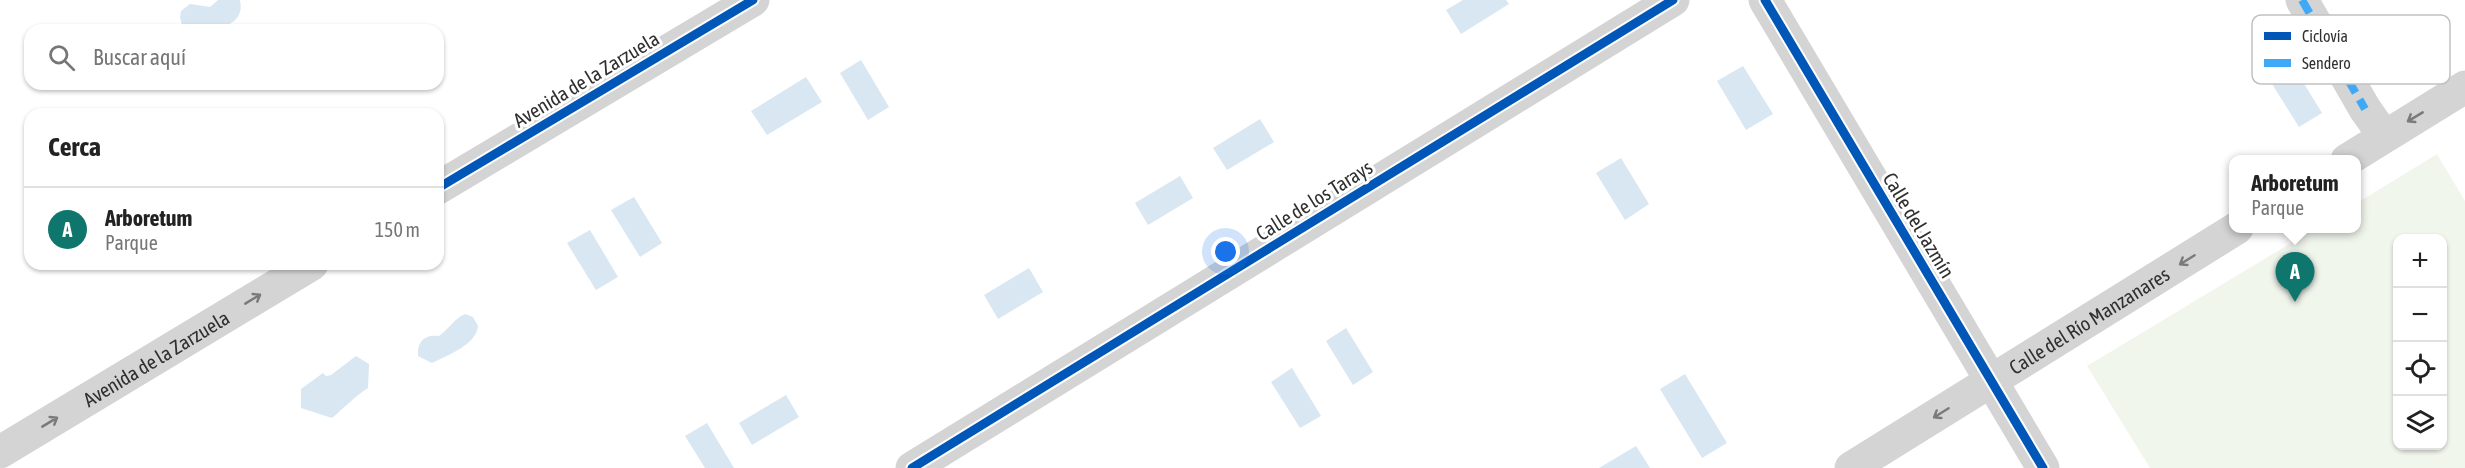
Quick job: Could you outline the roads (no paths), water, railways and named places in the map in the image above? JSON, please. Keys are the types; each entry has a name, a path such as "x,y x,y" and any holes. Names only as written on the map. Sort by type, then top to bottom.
{"street":[{"name":"Avenida de la Zarzuela","path":"444,184 753,0"},
{"name":"Calle de los Tarays","path":"912,468 1673,0"},
{"name":"Calle del Jazmín","path":"1765,0 2043,468"},
{"path":"2302,0 2311,15"},
{"path":"2351,84 2384,136"},
{"path":"2353,155 2465,87"},
{"name":"Calle del Río Manzanares","path":"1851,468 2229,233"},
{"name":"Avenida de la Zarzuela","path":"0,452 302,270"}],"place":[{"name":"Arboretum","path":"2295,302"}]}
